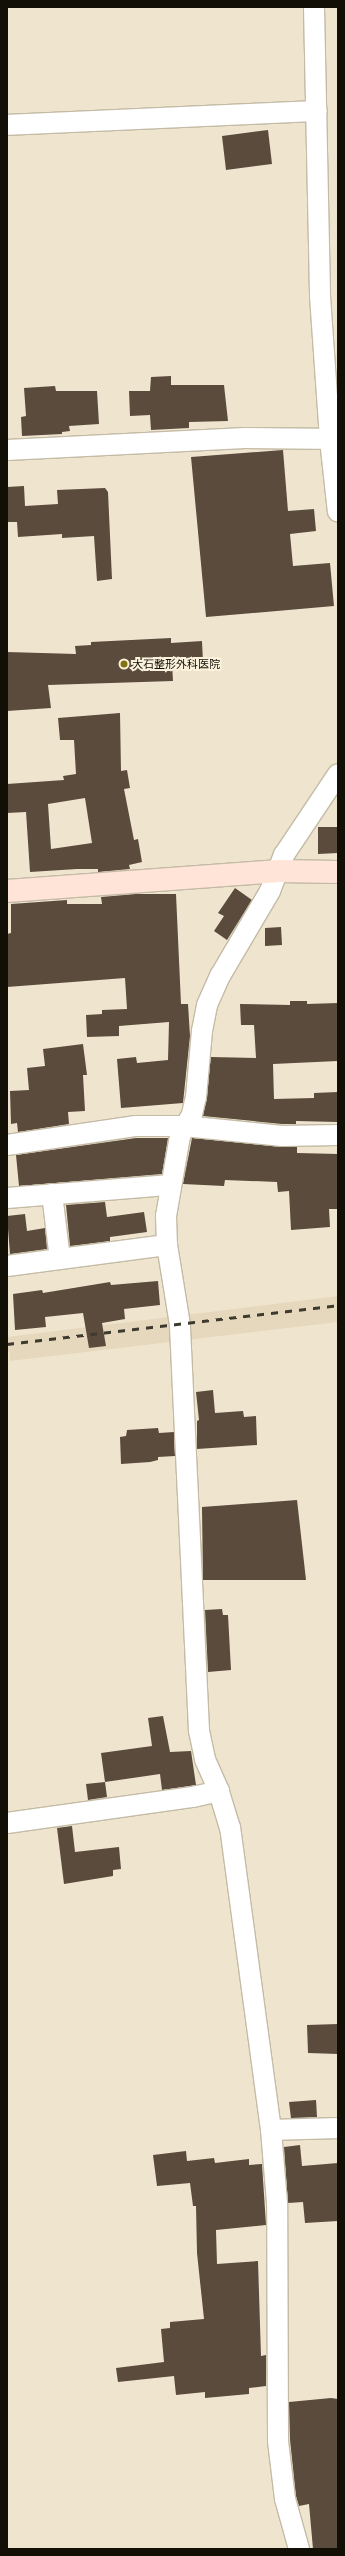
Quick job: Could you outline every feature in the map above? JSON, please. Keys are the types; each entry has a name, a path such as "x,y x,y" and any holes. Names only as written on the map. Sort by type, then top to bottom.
{"street":[{"path":"314,7 320,296 334,439 338,512"},
{"path":"7,125 317,111"},
{"path":"7,450 245,438 334,439"},
{"path":"299,2549 285,2499 278,2440 277,2203 271,2130 230,1828 218,1791 205,1760 199,1730 180,1325 167,1245 166,1216 170,1185 180,1136 184,1126 192,1114 196,1097 202,1030 207,1005 220,976 246,935 279,871 284,855 338,774"},
{"path":"7,891 279,871 338,872"},
{"path":"7,1145 135,1126 184,1126 282,1136 338,1135"},
{"path":"7,1198 170,1185"},
{"path":"52,1194 60,1259"},
{"path":"7,1266 167,1245"},
{"path":"7,1823 193,1798 218,1791"},
{"path":"271,2130 338,2128"}],"shaded area":[{"path":"338,1296 338,1322 10,1361 10,1351 7,1352 7,1337"}],"building":[{"path":"268,130 272,164 226,170 222,136"},
{"path":"171,376 171,385 224,385 228,421 189,422 189,428 151,430 150,415 130,416 129,391 150,391 151,377"},
{"path":"55,386 56,391 97,391 99,424 69,426 70,431 62,432 62,434 22,436 21,417 26,416 24,388"},
{"path":"283,450 288,511 314,509 316,531 290,534 293,566 330,563 334,606 206,617 191,457"},
{"path":"24,486 25,506 58,504 57,490 105,488 108,492 112,579 97,581 94,536 62,538 62,534 18,537 17,522 7,522 7,487"},
{"path":"171,638 171,643 202,641 203,662 172,664 173,681 48,685 51,708 7,711 7,652 76,654 75,646 91,645 91,642"},
{"path":"120,713 121,771 127,770 130,788 124,789 134,840 138,839 142,862 129,865 130,869 98,872 98,869 77,869 30,872 26,812 7,813 7,784 64,780 63,776 76,774 74,740 60,740 58,718","holes":["85,798 92,843 51,849 48,804"]},
{"path":"318,827 338,827 338,853 318,854"},
{"path":"235,888 252,900 227,940 214,931 224,916 218,913"},
{"path":"136,894 176,894 181,1004 188,1004 190,1036 183,1103 121,1108 117,1059 136,1057 137,1063 168,1060 169,1022 119,1026 119,1036 87,1037 86,1015 102,1014 102,1010 127,1009 125,978 7,987 7,934 11,933 11,904 67,900 67,904 102,904 101,897"},
{"path":"281,927 282,945 265,946 265,928"},
{"path":"290,1001 307,1001 307,1004 338,1003 338,1061 273,1064 274,1099 314,1098 314,1093 338,1092 338,1122 296,1121 296,1124 282,1124 203,1116 211,1057 256,1058 254,1025 241,1025 240,1004 290,1005"},
{"path":"83,1044 87,1075 83,1075 85,1111 68,1112 69,1124 18,1132 17,1123 11,1124 10,1091 29,1090 27,1068 45,1066 43,1049"},
{"path":"136,1138 168,1138 162,1174 19,1186 16,1155"},
{"path":"192,1138 297,1147 297,1153 338,1154 338,1209 329,1209 330,1227 291,1230 289,1191 278,1192 277,1182 225,1180 224,1186 183,1184"},
{"path":"105,1202 107,1217 144,1212 147,1232 110,1237 110,1241 70,1246 66,1205"},
{"path":"25,1214 27,1231 45,1228 47,1249 10,1254 7,1216"},
{"path":"158,1281 160,1305 124,1309 125,1319 102,1323 106,1346 89,1348 83,1313 45,1317 46,1327 15,1330 13,1294 42,1290 43,1293 110,1282 111,1285"},
{"path":"213,1390 215,1413 243,1411 244,1417 256,1416 257,1445 197,1449 197,1421 199,1420 196,1392"},
{"path":"158,1428 159,1433 174,1432 175,1456 158,1457 158,1460 150,1462 121,1464 120,1437 126,1436 127,1430"},
{"path":"297,1500 306,1580 203,1580 202,1507"},
{"path":"222,1609 223,1615 228,1615 231,1670 208,1672 205,1610"},
{"path":"163,1716 170,1752 191,1751 196,1785 162,1790 160,1774 105,1782 101,1753 152,1746 148,1718"},
{"path":"105,1782 107,1797 88,1800 86,1784"},
{"path":"72,1826 75,1852 119,1847 121,1869 113,1870 113,1876 64,1884 57,1828"},
{"path":"338,2024 338,2054 308,2053 307,2025"},
{"path":"316,2100 317,2117 291,2118 289,2102"},
{"path":"300,2145 302,2166 338,2163 338,2221 305,2223 303,2202 288,2203 284,2147"},
{"path":"186,2151 187,2161 214,2158 215,2163 249,2159 249,2165 262,2164 266,2225 216,2230 217,2264 258,2261 261,2356 266,2355 266,2386 249,2388 249,2394 205,2398 205,2392 176,2395 174,2376 118,2382 116,2368 164,2362 161,2329 170,2328 170,2322 204,2319 197,2253 196,2206 193,2206 190,2183 157,2186 153,2155"},
{"path":"331,2398 338,2399 338,2549 313,2549 309,2504 299,2506 296,2496 290,2440 289,2402"}],"railway":[{"path":"7,1344 338,1305"}],"place":[{"name":"大石整形外科医院","path":"124,664"}]}
